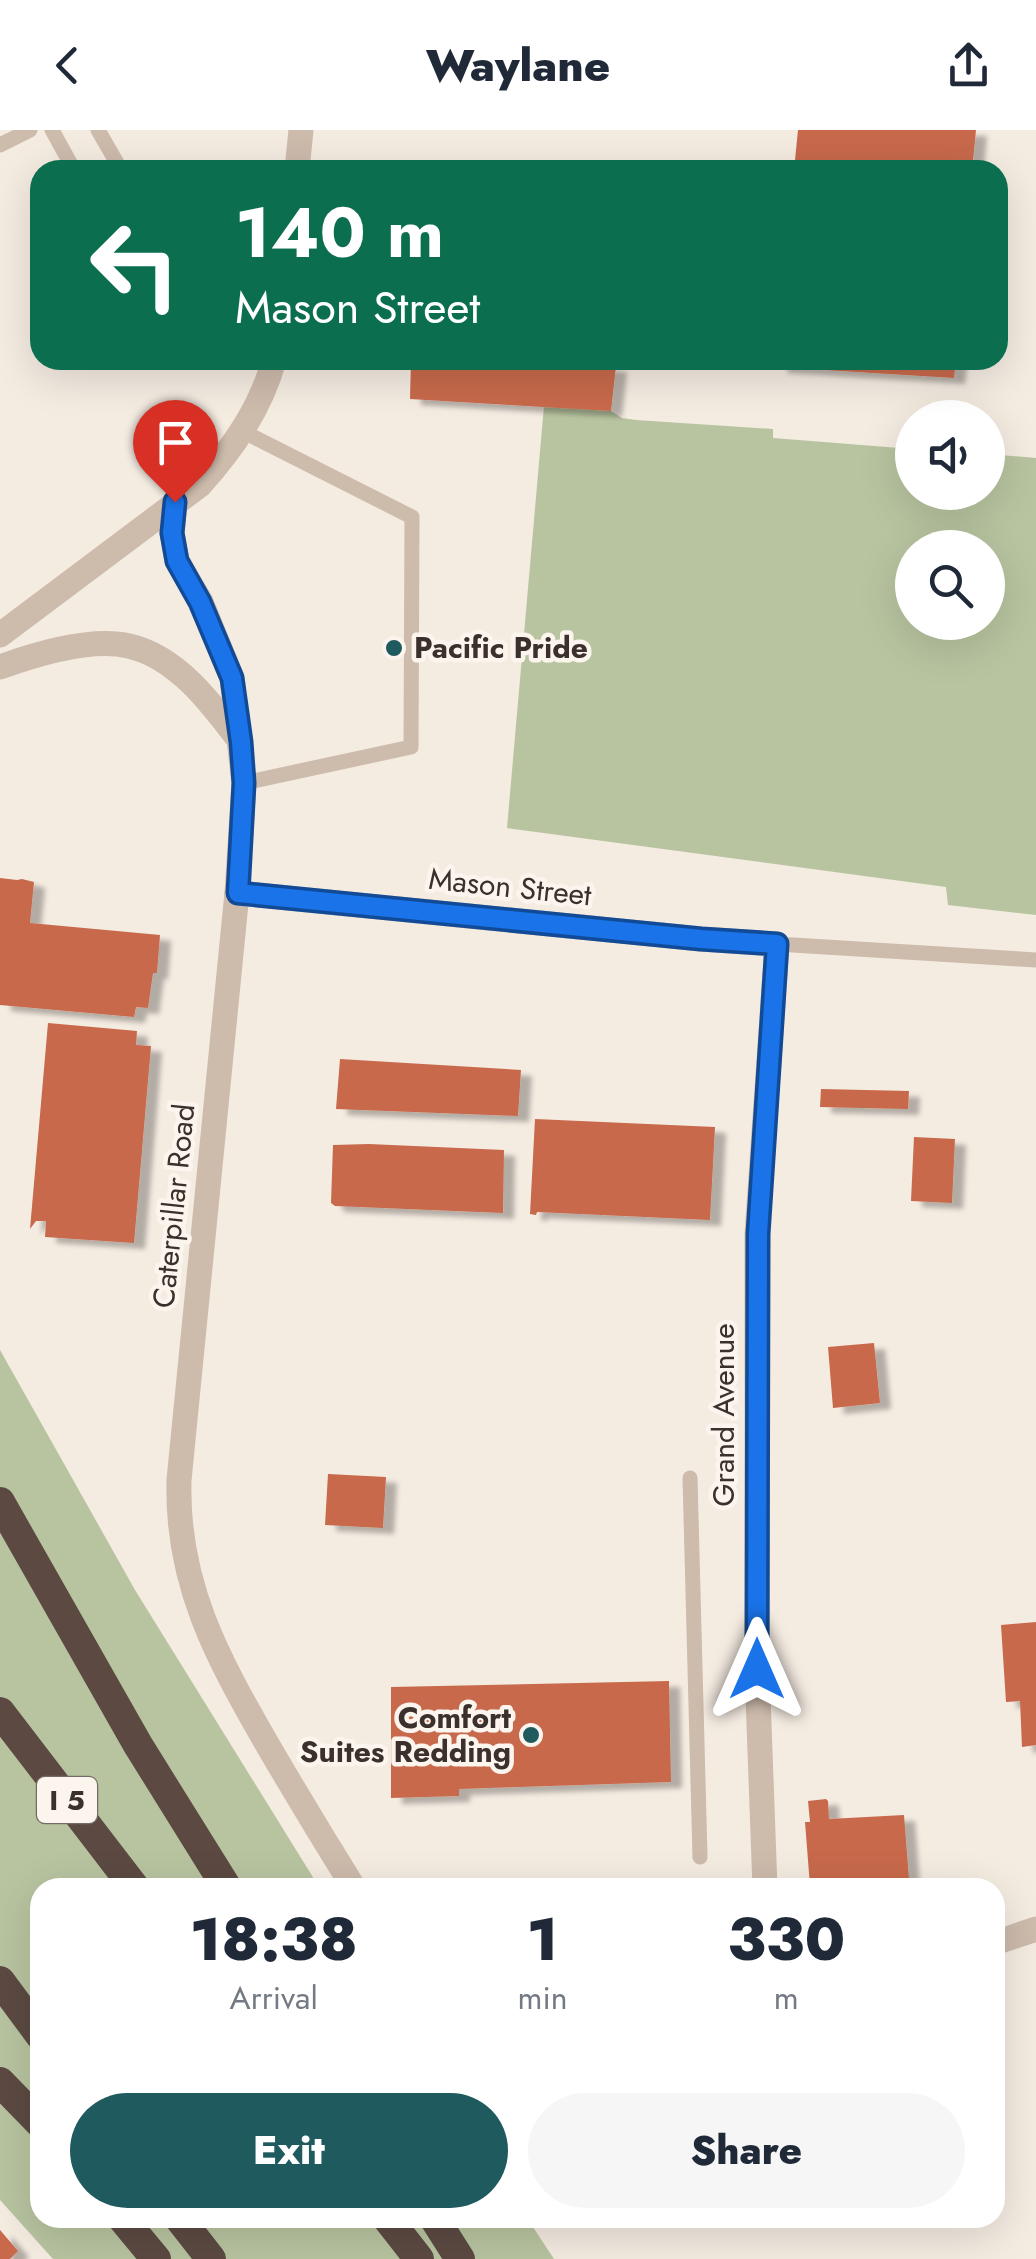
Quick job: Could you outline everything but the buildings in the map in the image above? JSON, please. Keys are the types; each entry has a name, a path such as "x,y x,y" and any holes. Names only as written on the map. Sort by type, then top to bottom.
{"highway":[{"path":"0,1502 138,1745 221,1878"},
{"name":"I 5","path":"0,1712 127,1878"},
{"path":"0,1981 30,2022"},
{"path":"0,2082 30,2113"},
{"path":"130,2228 156,2259"},
{"path":"187,2228 211,2259"},
{"path":"395,2228 419,2259"},
{"path":"440,2228 460,2259"}],"street":[{"path":"298,160 301,130"},
{"path":"0,635 200,485 252,415 270,370"},
{"name":"Caterpillar Road","path":"175,502 172,533 177,561 200,602 232,678 244,783 238,893 178,1512 184,1556 214,1646 268,1746 348,1878"},
{"path":"0,667 70,648 125,644 157,657 185,678 212,703 241,742"},
{"name":"Mason Street","path":"238,893 777,944"},
{"name":"Grand Avenue","path":"764,1878 757,1669 757,1253 777,944"},
{"path":"1005,1940 1036,1930"}],"lane":[{"path":"4,139 30,130"},
{"path":"52,130 68,160"},
{"path":"98,130 115,160"},
{"path":"242,431 412,517 411,747 244,783"},
{"path":"777,944 1036,960"},
{"path":"690,1478 700,1857"}],"green space":[{"path":"544,406 611,411 636,420 773,429 773,438 895,448 895,510 1005,510 1005,455 1036,458 1036,915 948,905 946,887 507,828"},
{"path":"0,1350 135,1590 313,1878 30,1878 30,2228 534,2228 554,2259 53,2259 0,2200"}],"place":[{"name":"Pacific Pride","path":"394,648"},
{"name":"Comfort Suites Redding","path":"531,1735"}],"route":[{"path":"175,502 172,533 177,561 200,602 232,678 244,783 238,893 777,944 758,1234 757,1669"}]}
